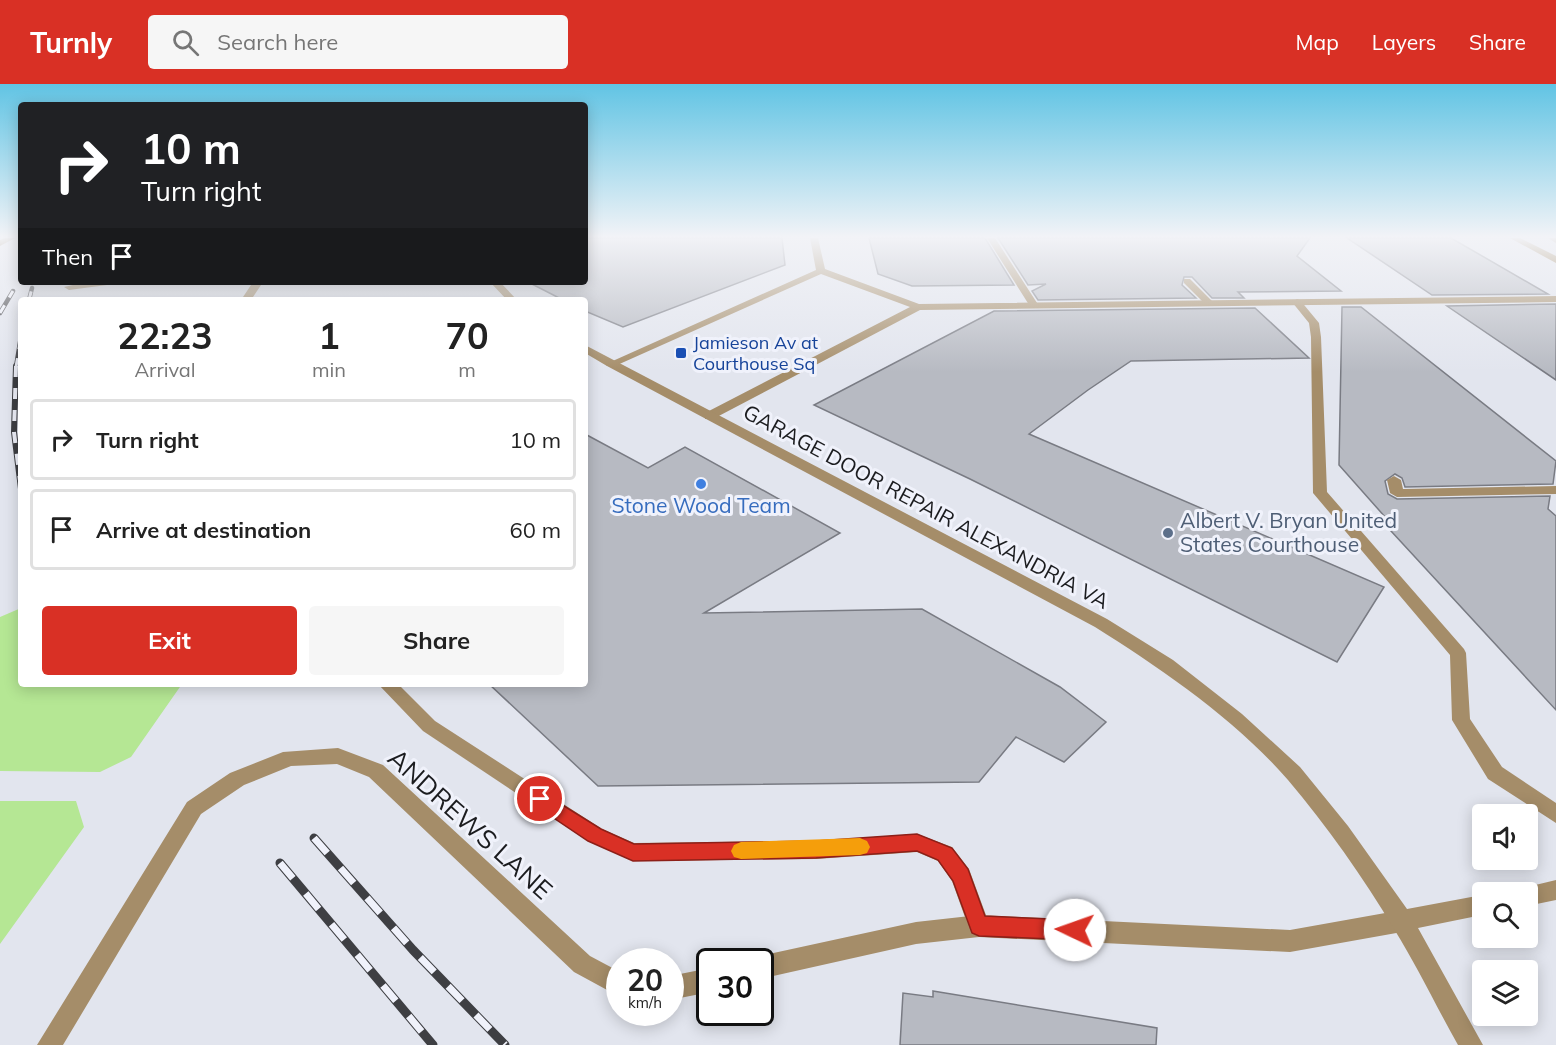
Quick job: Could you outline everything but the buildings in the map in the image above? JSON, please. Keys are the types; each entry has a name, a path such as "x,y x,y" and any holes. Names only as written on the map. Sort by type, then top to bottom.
{"street":[{"path":"611,364 794,283"},
{"path":"853,283 918,307 1556,299"},
{"path":"1019,283 1034,306"},
{"path":"1189,283 1209,303"},
{"path":"69,286 78,285"},
{"path":"498,285 509,297"},
{"path":"1297,302 1314,323 1316,337 1320,493 1458,653 1461,720 1495,773 1556,814"},
{"path":"709,416 918,307"},
{"name":"GARAGE DOOR REPAIR ALEXANDRIA VA","path":"588,350 1111,628 1167,664 1236,719 1293,773 1341,832 1402,921 1471,1045"},
{"path":"1394,480 1397,493 1556,490"},
{"path":"390,687 429,726 595,835 633,852 816,850 917,843 945,854 961,876 979,926"},
{"name":"ANDREWS LANE","path":"49,1045 194,808 237,779 290,758 338,756 376,771 582,964 606,977"},
{"path":"1538,894 1556,890"},
{"path":"774,966 916,933 979,926 1290,940 1472,907"}],"green space":[{"path":"18,609 18,687 180,687 131,757 100,772 0,771 0,617"},
{"path":"0,801 76,801 84,827 0,944"}],"railway":[{"path":"30,297 32,288"},
{"path":"0,313 13,291"},
{"path":"16,367 18,355"},
{"path":"16,366 14,432 18,465"},
{"path":"314,838 413,950 505,1045"},
{"path":"280,863 433,1045"}],"slow traffic":[{"path":"741,851 860,847"}],"place":[{"name":"Jamieson Av at Courthouse Sq","path":"681,353"},
{"name":"Stone Wood Team","path":"701,484"},
{"name":"Albert V. Bryan United States Courthouse","path":"1168,533"}],"route":[{"path":"540,799 595,835 633,852 816,850 917,843 945,854 961,876 979,926 1075,930"}]}
